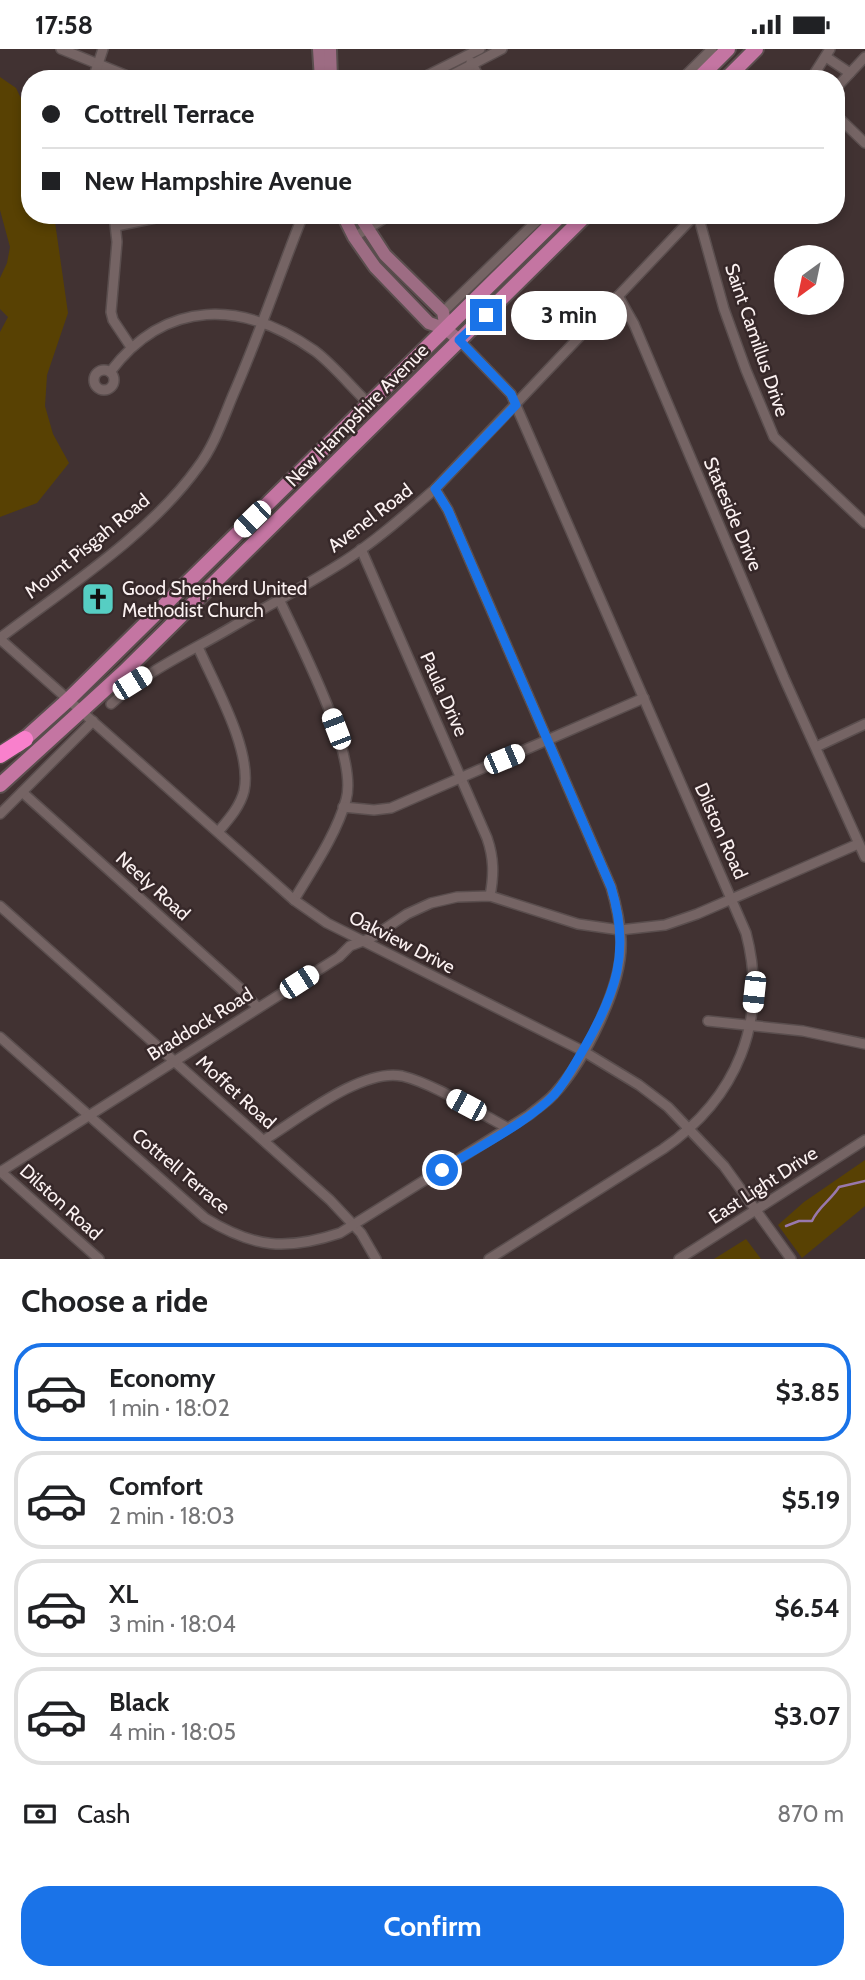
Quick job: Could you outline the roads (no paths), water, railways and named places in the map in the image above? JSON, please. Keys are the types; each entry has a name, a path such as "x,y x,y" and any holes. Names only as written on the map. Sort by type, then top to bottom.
{"highway":[{"path":"0,755 25,739"}],"main road":[{"path":"319,49 320,70"},
{"path":"330,49 331,70"},
{"path":"707,70 728,49"},
{"path":"735,70 756,49"},
{"path":"348,224 375,267 429,323 446,329 459,340"},
{"path":"364,224 385,255 443,312 446,329"},
{"name":"New Hampshire Avenue","path":"0,761 68,700 552,224"},
{"name":"New Hampshire Avenue","path":"0,785 87,716 577,224"}],"street":[{"path":"61,49 113,70"},
{"path":"96,70 103,49"},
{"path":"456,70 480,49"},
{"path":"444,70 502,49"},
{"path":"691,70 712,49"},
{"path":"817,70 828,53 850,73"},
{"path":"845,78 865,57"},
{"path":"470,60 475,70"},
{"path":"845,124 865,143"},
{"path":"126,224 116,226 111,312 113,320 131,347"},
{"name":"Mount Pisgah Road","path":"0,638 115,551 180,489 199,466 214,441 263,324 299,224"},
{"path":"354,237 375,224"},
{"path":"443,312 534,224"},
{"name":"Avenel Road","path":"111,704 132,683 198,647 361,549 435,489 688,224"},
{"name":"Saint Camillus Drive","path":"700,224 724,309 774,437 865,523"},
{"name":"Stateside Drive","path":"618,296 634,324 784,678 816,747"},
{"path":"110,372 131,347 160,328 199,314 220,313 239,315 285,333 316,352 362,397"},
{"name":"Dilston Road","path":"459,340 511,394 516,405 746,933 752,956 754,992 743,1054 730,1080 713,1104 663,1149 489,1259"},
{"name":"Cottrell Terrace","path":"0,1037 205,1218 230,1233 258,1242 283,1245 310,1243 354,1226 508,1128 553,1095 583,1051 614,988 620,957 620,930 611,887 448,510 435,489"},
{"name":"Paula Drive","path":"361,549 493,855 491,896"},
{"path":"279,599 328,708 344,750 348,772 344,807 295,900"},
{"name":"Oakview Drive","path":"0,638 295,900 327,923 583,1051 639,1085 668,1107 724,1166 791,1259"},
{"path":"198,647 242,748 246,768 244,790 239,804 218,832"},
{"path":"344,807 374,810 391,808 644,698"},
{"path":"0,814 87,716"},
{"path":"865,724 816,747 865,857"},
{"name":"Neely Road","path":"22,792 241,989 258,1008"},
{"name":"Braddock Road","path":"0,1171 339,957 350,946 371,938 407,913 430,903 457,897 491,896 578,923 620,930 665,925 732,899 858,843"},
{"name":"Moffet Road","path":"0,906 330,1200 354,1226 376,1259"},
{"path":"708,1021 803,1031 865,1045"},
{"path":"264,1140 358,1081 385,1075 401,1076 423,1083 508,1128"},
{"name":"East Light Drive","path":"679,1259 865,1140"},
{"name":"Dilston Road","path":"0,1171 99,1259"}],"waterway":[{"path":"786,1226 799,1221 812,1221 839,1187 865,1181"}],"place":[{"name":"Good Shepherd United Methodist Church","path":"98,599"}]}
